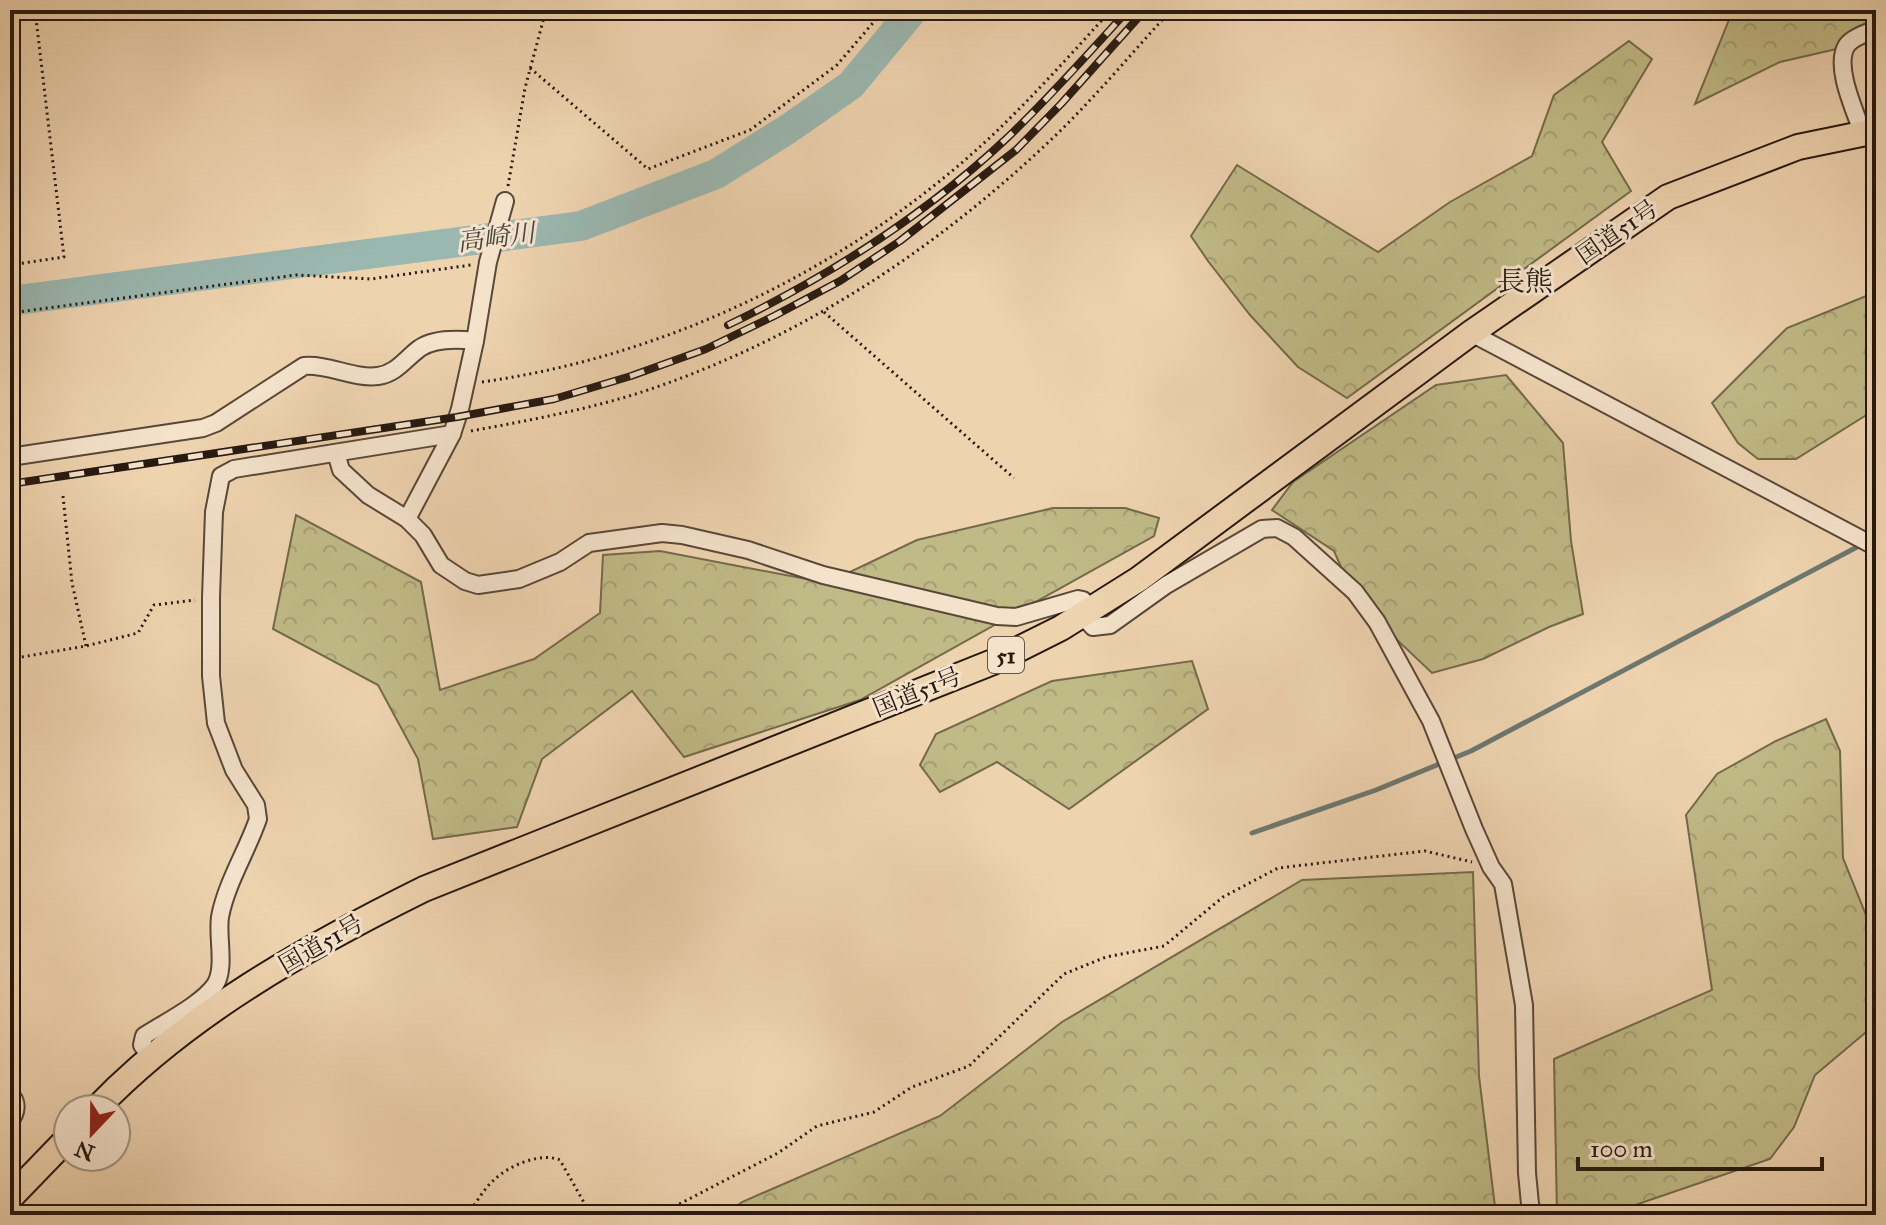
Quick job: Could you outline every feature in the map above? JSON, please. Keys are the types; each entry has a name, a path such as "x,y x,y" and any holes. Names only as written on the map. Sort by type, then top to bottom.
{"highway":[{"name":"国道51号","path":"113,1093 150,1057 217,1007 298,956 424,889 993,662 1061,628 1139,579 1471,333 1668,197 1798,147 1869,133"},
{"path":"10,1198 52,1155"}],"street":[{"path":"1869,133 1844,79 1843,59 1847,46 1876,29"},
{"path":"407,519 452,434 467,383 488,262 505,201"},
{"path":"1471,333 1876,547"},
{"path":"10,457 203,428 216,423 304,366 317,365 381,376 394,371 421,347 431,343 475,341"},
{"path":"150,1057 142,1045 144,1036 199,1000 216,984 224,902 258,819 256,805 234,770 216,723 211,676 211,597 214,512 221,476 234,469 452,434"},
{"path":"336,453 341,470 368,495 407,519 423,535 441,565 465,581 478,585 529,575 560,562 589,543 662,533 748,550 823,575 997,616 1016,617 1083,600 1093,627 1110,625 1166,585 1262,529 1277,528 1294,537 1355,592 1377,622 1431,721 1491,867 1503,884 1524,1005 1527,1173 1533,1215"},
{"path":"10,1094 16,1104 10,1121"}],"path":[{"path":"10,265 64,257 35,10"},
{"path":"505,201 530,68 546,10"},
{"path":"530,68 648,169 750,130 837,65 884,10"},
{"path":"467,383 520,377 578,365 704,322 803,273 887,220 961,162 998,130 1111,10"},
{"path":"452,434 522,422 648,390 761,345 824,311 901,264 962,218 1057,134 1171,10"},
{"path":"10,313 296,275 371,279 488,262"},
{"path":"824,311 1014,478"},
{"path":"63,496 72,583 86,646"},
{"path":"10,659 138,633 154,605 211,597"},
{"path":"658,1215 778,1153 817,1126 874,1112 912,1087 969,1066 1064,974 1106,957 1164,946 1223,897 1278,868 1425,851 1491,867"},
{"path":"467,1215 495,1178 533,1158 551,1156 560,1160 591,1215"}],"green space":[{"path":"1733,10 1876,10 1876,40 1780,62 1695,104"},
{"path":"1629,41 1652,59 1602,142 1631,191 1347,398 1298,367 1250,315 1191,236 1237,165 1378,252 1450,202 1532,156 1554,95"},
{"path":"1876,292 1876,409 1796,459 1758,459 1738,443 1712,403 1787,328"},
{"path":"1506,375 1563,443 1571,541 1583,614 1483,659 1432,673 1356,601 1334,551 1272,510 1293,482 1436,385"},
{"path":"1053,508 1125,508 1159,518 1154,536 860,700 684,757 632,691 542,759 517,827 433,839 418,759 378,685 273,629 296,515 421,582 440,690 534,659 600,613 603,555 660,551 827,583 917,540"},
{"path":"1192,661 1208,709 1069,809 997,762 940,792 920,765 936,734 1052,681"},
{"path":"1826,719 1840,751 1843,858 1876,940 1876,1015 1871,1028 1815,1075 1794,1127 1770,1159 1606,1215 1557,1215 1554,1059 1712,990 1686,815 1717,774 1776,741"},
{"path":"1473,872 1479,1076 1496,1215 724,1215 742,1202 940,1116 1062,1022 1302,880"}],"waterway":[{"name":"高崎川","path":"10,301 581,226 716,174 788,129 851,85 913,10"},
{"path":"1252,833 1376,790 1471,751 1876,537"}],"railway":[{"path":"728,325 839,265 942,194 1022,123 1128,10"},
{"path":"10,484 457,417 554,399 706,349 840,281 900,241 1016,150 1145,10"}],"district":[{"name":"長熊","path":"1525,281"}]}
